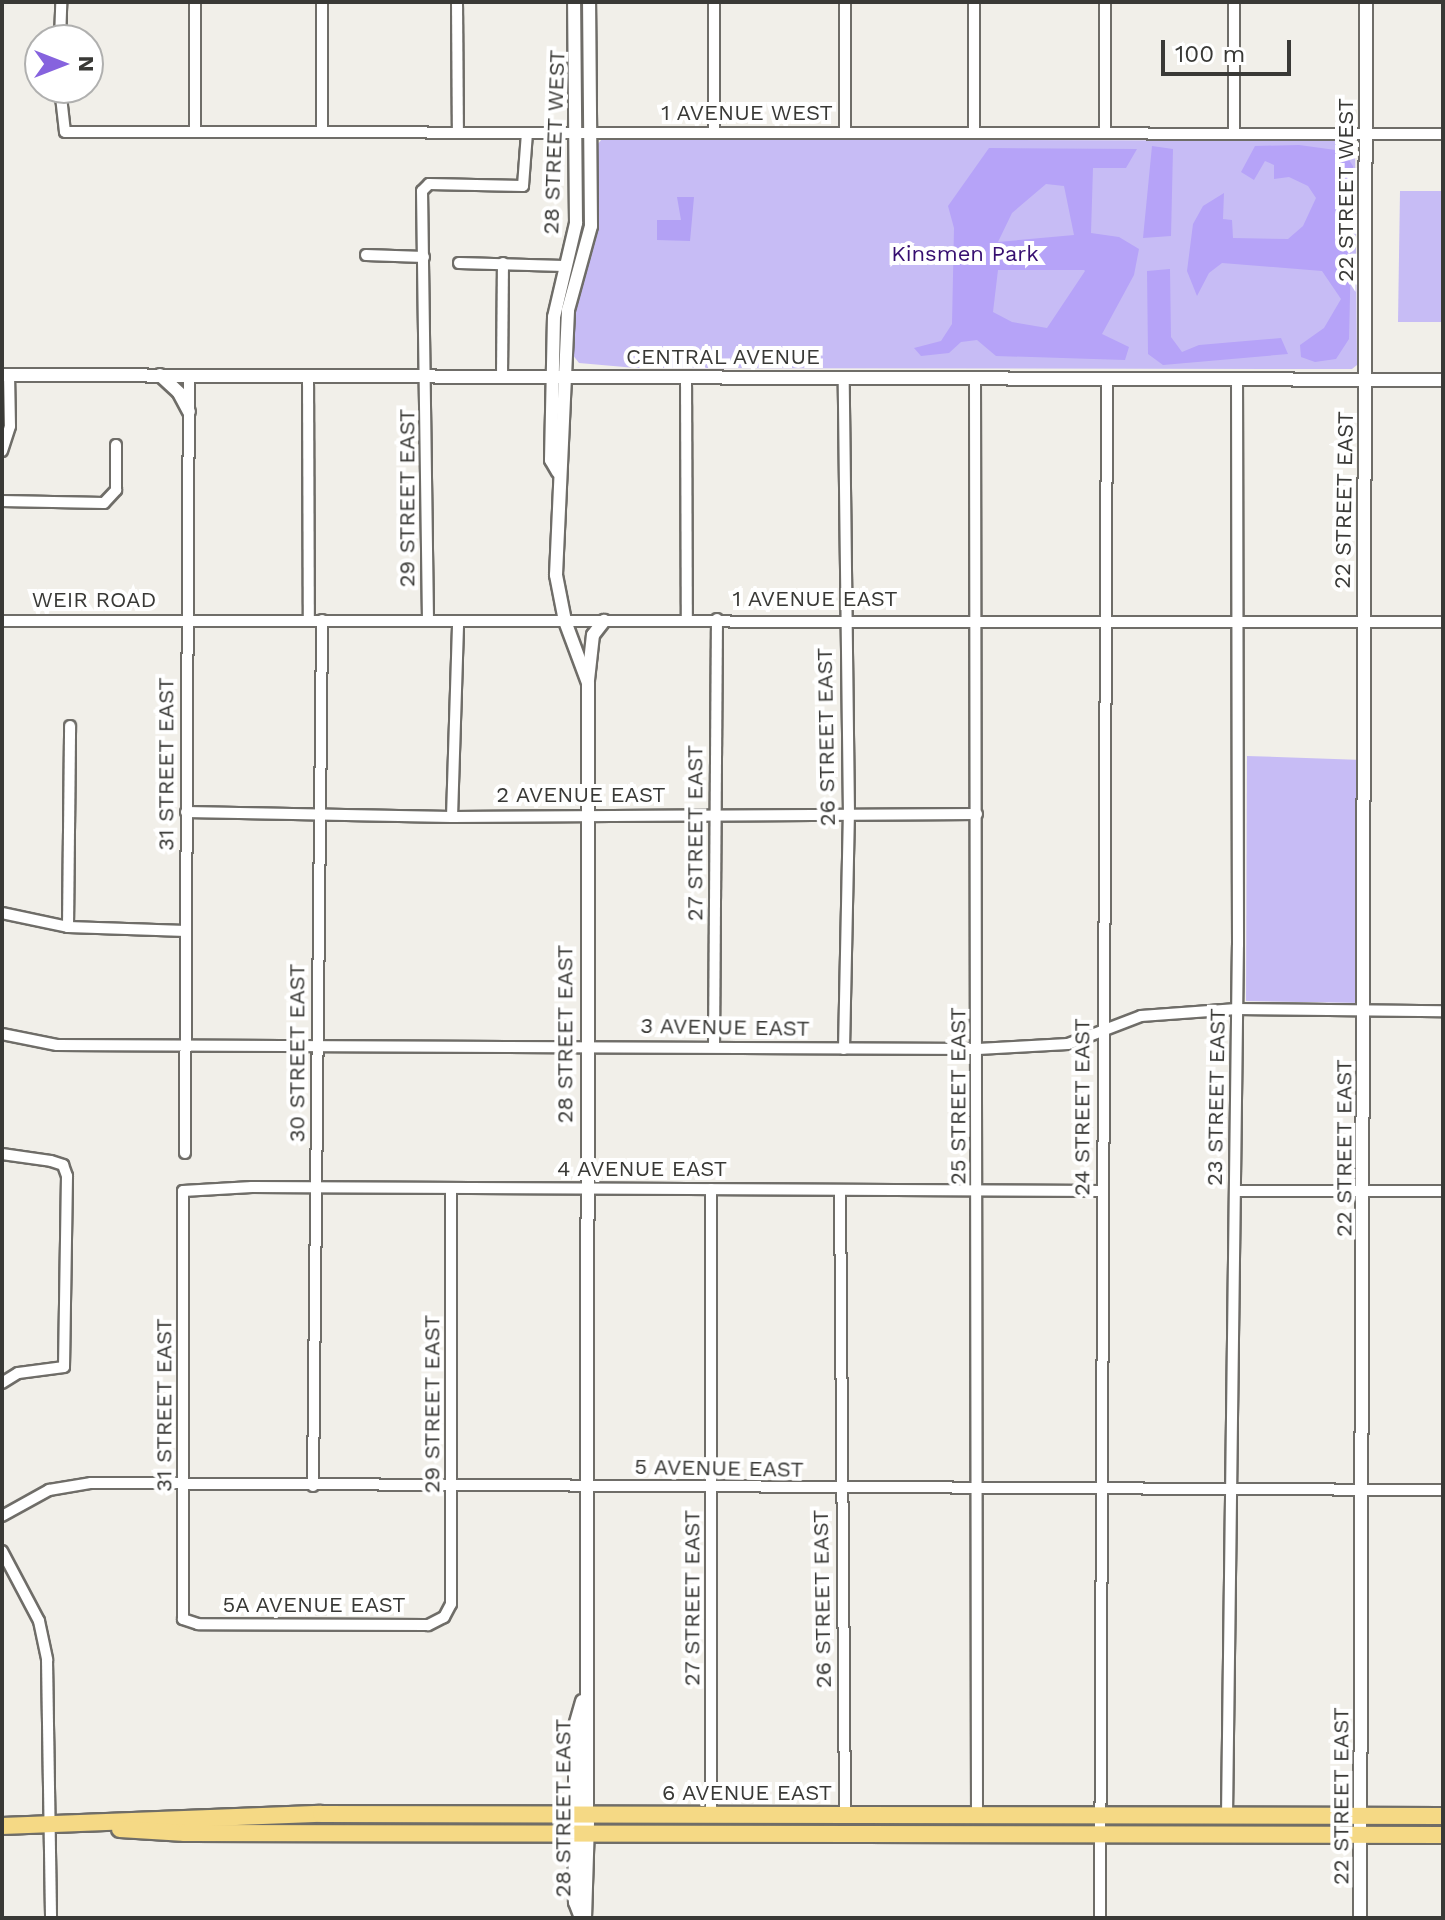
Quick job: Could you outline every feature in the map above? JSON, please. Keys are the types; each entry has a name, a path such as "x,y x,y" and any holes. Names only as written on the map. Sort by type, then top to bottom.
{"main road":[{"name":"28 STREET EAST","path":"581,1813 576,1902 583,1918"},
{"name":"6 AVENUE EAST","path":"2,1826 212,1815 1443,1816"},
{"name":"6 AVENUE EAST","path":"50,1824 185,1833 1443,1835"}],"street":[{"path":"60,24 61,2"},
{"path":"195,2 195,132"},
{"path":"322,2 322,132"},
{"path":"457,2 458,132"},
{"name":"28 STREET WEST","path":"559,376 554,317 576,223 574,2"},
{"name":"28 STREET WEST","path":"559,376 568,310 590,236 589,2"},
{"path":"714,2 714,132"},
{"path":"845,2 845,133"},
{"path":"974,2 974,133"},
{"path":"1105,2 1105,132"},
{"path":"1234,2 1234,133"},
{"name":"22 STREET WEST","path":"1365,378 1366,2"},
{"name":"1 AVENUE WEST","path":"60,104 60,118 65,132 1443,134"},
{"name":"29 STREET EAST","path":"428,620 422,191 429,184 523,186 527,133"},
{"path":"366,255 424,257"},
{"path":"459,263 564,266"},
{"path":"502,376 503,263"},
{"path":"2,451 10,426 6,375"},
{"name":"CENTRAL AVENUE","path":"6,375 1443,380"},
{"path":"160,375 179,393 189,412"},
{"name":"31 STREET EAST","path":"185,1153 189,375"},
{"path":"308,376 309,620"},
{"name":"28 STREET EAST","path":"559,376 563,460 558,472 556,575 565,621 588,683 581,1813"},
{"path":"686,377 687,620"},
{"name":"26 STREET EAST","path":"844,377 844,619 849,815 844,1049"},
{"name":"25 STREET EAST","path":"975,378 977,1815"},
{"name":"22 STREET EAST","path":"1360,1918 1365,378"},
{"name":"24 STREET EAST","path":"1100,1918 1107,379"},
{"name":"23 STREET EAST","path":"1227,1816 1237,1009 1237,379"},
{"path":"2,501 104,503 116,490 116,445"},
{"name":"27 STREET EAST","path":"714,1047 717,619"},
{"name":"1 AVENUE EAST","path":"187,620 1443,622"},
{"name":"WEIR ROAD","path":"2,621 187,620"},
{"name":"30 STREET EAST","path":"313,1486 322,620"},
{"path":"452,817 458,621"},
{"path":"588,683 593,635 604,621"},
{"path":"68,927 70,726"},
{"name":"2 AVENUE EAST","path":"186,812 452,817 977,814"},
{"path":"2,913 68,927 186,931"},
{"name":"3 AVENUE EAST","path":"2,1034 57,1045 978,1049 1068,1044 1141,1016 1237,1009 1443,1011"},
{"path":"2,1154 63,1165 67,1176 67,1355 64,1367 18,1373 2,1383"},
{"name":"29 STREET EAST","path":"444,1617 451,1604 453,1486 451,1188"},
{"name":"4 AVENUE EAST","path":"183,1191 451,1188 1102,1191"},
{"name":"27 STREET EAST","path":"711,1189 711,1815"},
{"name":"26 STREET EAST","path":"840,1190 845,1816"},
{"name":"31 STREET EAST","path":"183,1191 183,1619"},
{"path":"1235,1191 1443,1191"},
{"name":"5 AVENUE EAST","path":"2,1516 49,1490 91,1483 1100,1491 1443,1490"},
{"path":"2,1551 39,1621 47,1660 51,1918"},
{"name":"5A AVENUE EAST","path":"183,1619 198,1624 428,1625 444,1617"}],"green space":[{"name":"Kinsmen Park","path":"602,139 1355,141 1357,365 1352,369 636,368 579,363 572,354 572,321 596,230 597,145"},
{"path":"1299,145 1343,151 1353,166 1349,339 1336,359 1315,362 1301,357 1300,345 1324,328 1341,299 1322,271 1222,263 1209,273 1197,296 1187,271 1193,224 1203,206 1224,193 1223,219 1232,220 1233,238 1288,239 1303,226 1316,198 1308,186 1289,177 1274,179 1274,165 1265,161 1254,180 1241,172 1255,146"},
{"path":"1152,146 1173,149 1171,236 1143,238"},
{"path":"989,148 1137,149 1126,168 1093,168 1091,233 1119,237 1139,249 1134,275 1102,334 1129,347 1125,360 996,356 977,340 961,342 949,353 921,356 914,348 941,341 952,324 954,228 948,206","holes":["1046,184 1064,186 1074,235 998,242 1012,213","998,270 1084,270 1085,271 1047,328 1012,322 993,312"]},
{"path":"1400,191 1443,191 1443,322 1398,322"},
{"path":"1170,269 1171,337 1182,352 1199,345 1281,338 1288,354 1163,365 1148,354 1147,271"},
{"path":"1247,756 1363,760 1363,1003 1246,1001"}],"shaded area":[{"path":"677,197 694,197 690,241 657,240 657,220 681,220"}]}
